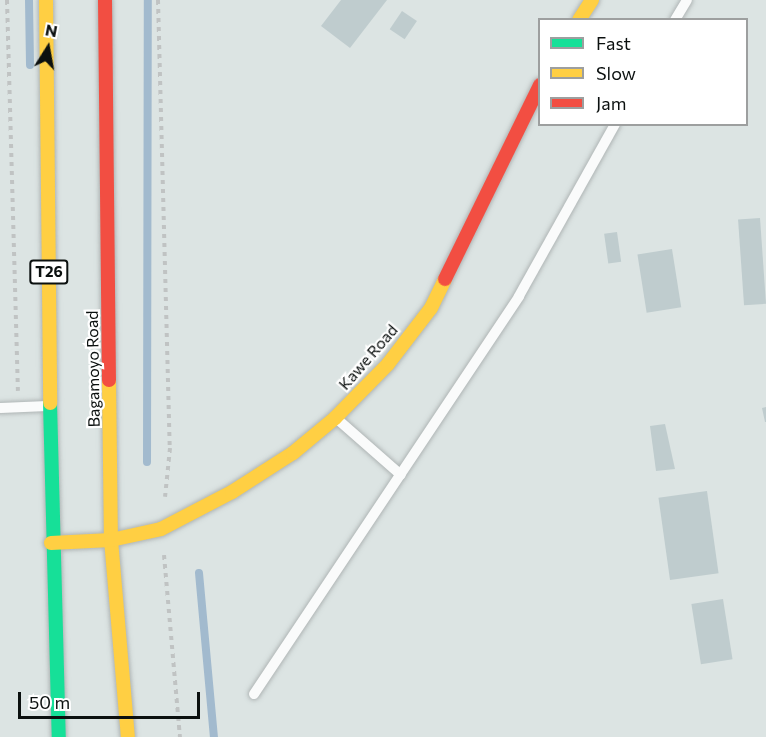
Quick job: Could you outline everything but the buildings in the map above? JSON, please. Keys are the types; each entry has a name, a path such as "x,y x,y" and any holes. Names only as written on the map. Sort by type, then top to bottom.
{"main road":[{"name":"T26","path":"46,0 51,543 59,737"},
{"name":"Bagamoyo Road","path":"105,0 111,540 128,737"},
{"path":"580,18 592,0"},
{"name":"Kawe Road","path":"51,543 111,540 161,529 241,487 293,453 335,418 388,364 431,308 538,89"}],"lane":[{"path":"676,18 687,0"},
{"path":"254,694 519,296 614,126"},
{"path":"0,408 50,406"},
{"path":"335,418 401,475"}],"path":[{"path":"7,0 19,408"},
{"path":"158,0 170,448 161,529 180,737"}],"waterway":[{"path":"29,0 30,65"},
{"path":"147,462 148,0"},
{"path":"199,573 214,737"}],"traffic: fast":[{"path":"50,403 59,737"}],"traffic: slow":[{"path":"46,0 50,403"},
{"path":"580,18 592,0"},
{"path":"51,543 111,540 161,529 232,492 293,453 335,418 388,364 431,308 445,279"},
{"path":"109,380 111,540 128,737"}],"traffic: jam":[{"path":"105,0 109,380"},
{"path":"445,279 538,89"}]}
